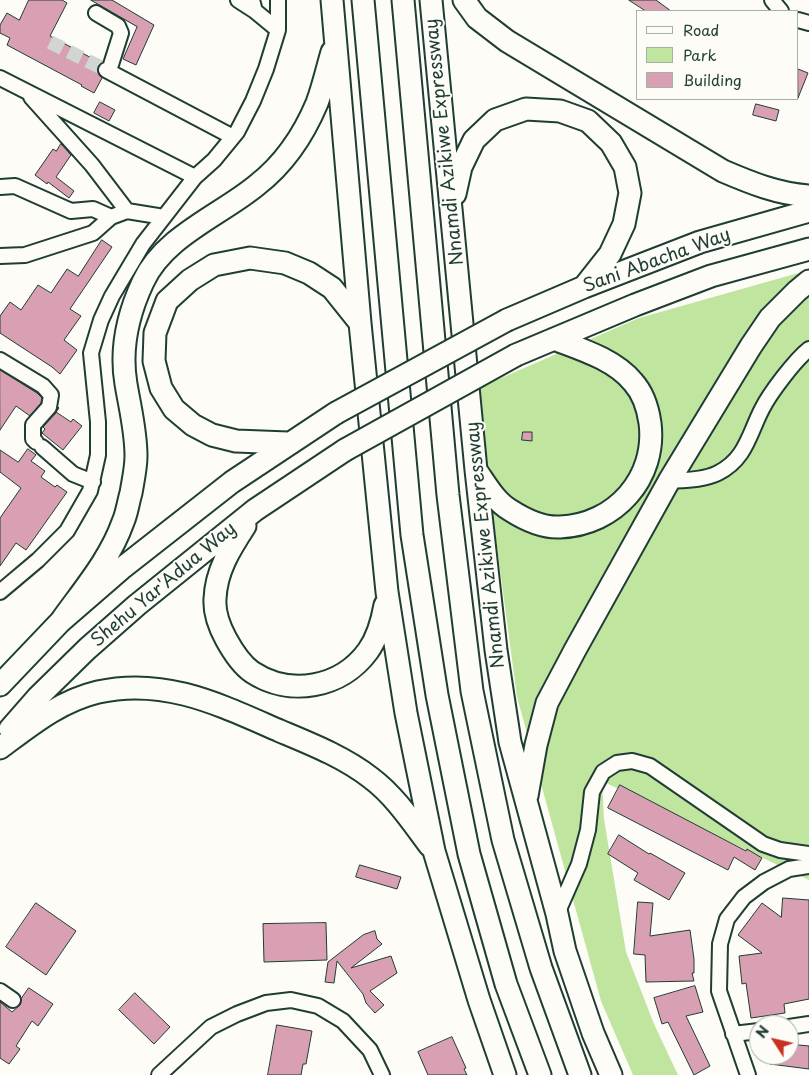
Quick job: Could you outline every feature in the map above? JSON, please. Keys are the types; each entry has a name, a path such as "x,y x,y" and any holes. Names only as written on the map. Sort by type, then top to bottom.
{"highway":[{"path":"332,0 360,323 387,592 406,713 434,851 479,1000 505,1074"},
{"path":"362,0 412,535 437,695 469,854 506,984 540,1075"},
{"name":"Nnamdi Azikiwe Expressway","path":"403,0 448,495 472,691 503,840 541,968 580,1075"},
{"name":"Nnamdi Azikiwe Expressway","path":"431,0 476,470 496,650 510,742 557,914 565,951 593,1033 611,1075"},
{"path":"464,0 478,18 507,41 723,171 756,185 792,195 809,196"},
{"path":"61,622 105,559 124,522 136,457 134,422 126,383 124,345 132,306 144,279 161,256 195,226 257,185 286,157 303,132 317,102 336,40"},
{"path":"451,214 461,167 474,140 495,120 526,109 560,111 588,121 611,143 625,167 630,193 624,224 610,254 584,287"},
{"name":"Sani Abacha Way","path":"336,413 508,320 584,287 700,242 809,210"},
{"name":"Sani Abacha Way","path":"346,450 516,355 711,276 809,249"},
{"path":"288,443 236,441 212,435 193,425 174,409 161,388 154,361 155,333 167,301 190,280 214,265 250,258 285,262 309,273 332,288 360,323"},
{"path":"526,803 536,746 547,703 575,650 669,481 728,383 770,318 797,290 809,281"},
{"path":"476,470 491,493 508,510 530,521 559,527 585,523 610,513 633,491 647,463 652,436 648,409 634,382 618,368 587,352 554,339"},
{"name":"Shehu Yar'Adua Way","path":"0,685 61,622 121,569 232,482 288,443 336,413"},
{"name":"Shehu Yar'Adua Way","path":"0,741 38,697 137,604 255,510 346,450"},
{"path":"255,510 226,554 214,600 220,627 232,649 251,671 274,683 302,687 326,682 348,671 368,651 380,629 387,592"},
{"path":"0,748 44,715 70,702 97,692 150,688 177,692 206,699 316,746 348,763 371,778 396,800 434,851"},
{"path":"593,1033 603,1075"}],"street":[{"path":"238,0 253,5 278,30"},
{"path":"0,592 38,560 67,532 93,482 98,455 98,422 90,353 101,320 112,296 143,244 195,177 214,160 233,137 253,101 278,30 278,0"},
{"path":"772,0 780,10"},
{"path":"96,13 118,26 121,33 107,70 233,137"},
{"path":"0,78 195,177"},
{"path":"26,91 92,165 126,211"},
{"path":"0,186 14,186 71,211 93,209 111,217"},
{"path":"0,256 25,255 93,233 111,217 126,211 164,217"},
{"path":"669,481 710,477 719,473 736,460 746,446 763,406 800,356 809,349"},
{"path":"0,360 43,386 51,395 49,407 33,425 33,439 69,479 93,482"},
{"path":"557,914 579,864 588,830 592,792 603,772 617,762 632,762 650,766 763,844 780,850 809,854"},
{"path":"748,1075 720,991 720,944 727,919 744,897 764,882 789,869 809,866"},
{"path":"0,991 13,1000"},
{"path":"159,1075 211,1027 258,1006 291,1000 318,1006 343,1021 370,1050 382,1075"},
{"path":"733,1034 749,1032"}],"green space":[{"path":"809,270 809,880 602,781 604,819 626,952 654,1024 678,1075 633,1075 601,1001 517,697 476,389 639,318"}],"building":[{"path":"29,0 62,0 67,3 50,36 101,63 97,70 102,78 94,93 7,45 10,38 0,33 0,25 7,13 19,20"},
{"path":"91,0 112,0 154,25 136,65 123,59 137,27"},
{"path":"629,0 656,0 670,10 644,10"},
{"path":"799,69 808,73 799,96"},
{"path":"100,102 115,110 109,121 94,113"},
{"path":"756,104 779,110 776,121 753,115"},
{"path":"61,144 71,155 56,177 74,191 69,198 35,175 53,149 56,151"},
{"path":"102,240 112,247 70,309 81,316 64,340 77,350 60,374 0,333 0,316 10,302 21,310 38,285 51,293 67,269 78,276"},
{"path":"0,370 42,398 41,403 30,416 16,406 0,430"},
{"path":"56,412 71,422 73,419 82,426 63,450 42,433 45,429 43,427"},
{"path":"523,432 532,432 532,441 522,440"},
{"path":"28,449 36,455 31,461 45,471 41,477 55,487 57,485 67,492 26,550 16,543 0,566 0,518 21,488 0,472 0,450 18,462"},
{"path":"620,785 762,858 755,870 734,857 728,870 608,808"},
{"path":"619,835 685,873 669,900 634,880 638,873 608,854"},
{"path":"360,865 401,877 397,889 356,877"},
{"path":"783,898 809,900 809,999 784,1004 785,1013 751,1015 746,983 742,984 739,956 762,953 738,935 762,903 781,917"},
{"path":"638,902 653,903 650,936 690,930 694,959 694,973 692,973 694,981 646,982 645,955 634,954"},
{"path":"36,903 76,931 46,975 6,947"},
{"path":"326,923 327,960 264,962 263,924"},
{"path":"375,931 377,939 382,944 351,968 391,956 397,973 370,991 384,1005 375,1013 366,1003 363,994 337,961 334,983 325,982 328,962 363,935"},
{"path":"695,986 703,1012 686,1016 710,1066 694,1075 668,1022 662,1024 654,998"},
{"path":"29,988 53,1004 38,1026 32,1021 16,1046 20,1049 9,1064 0,1058 0,1002 12,1012 20,1005 21,999"},
{"path":"135,993 170,1027 154,1044 119,1010"},
{"path":"277,1025 312,1031 306,1064 303,1064 301,1075 268,1075"},
{"path":"452,1037 466,1068 464,1069 467,1075 428,1075 418,1052"},
{"path":"799,1045 809,1046 809,1069 778,1065 799,1065"}],"tunnel":[{"path":"50,42 106,70"}]}
